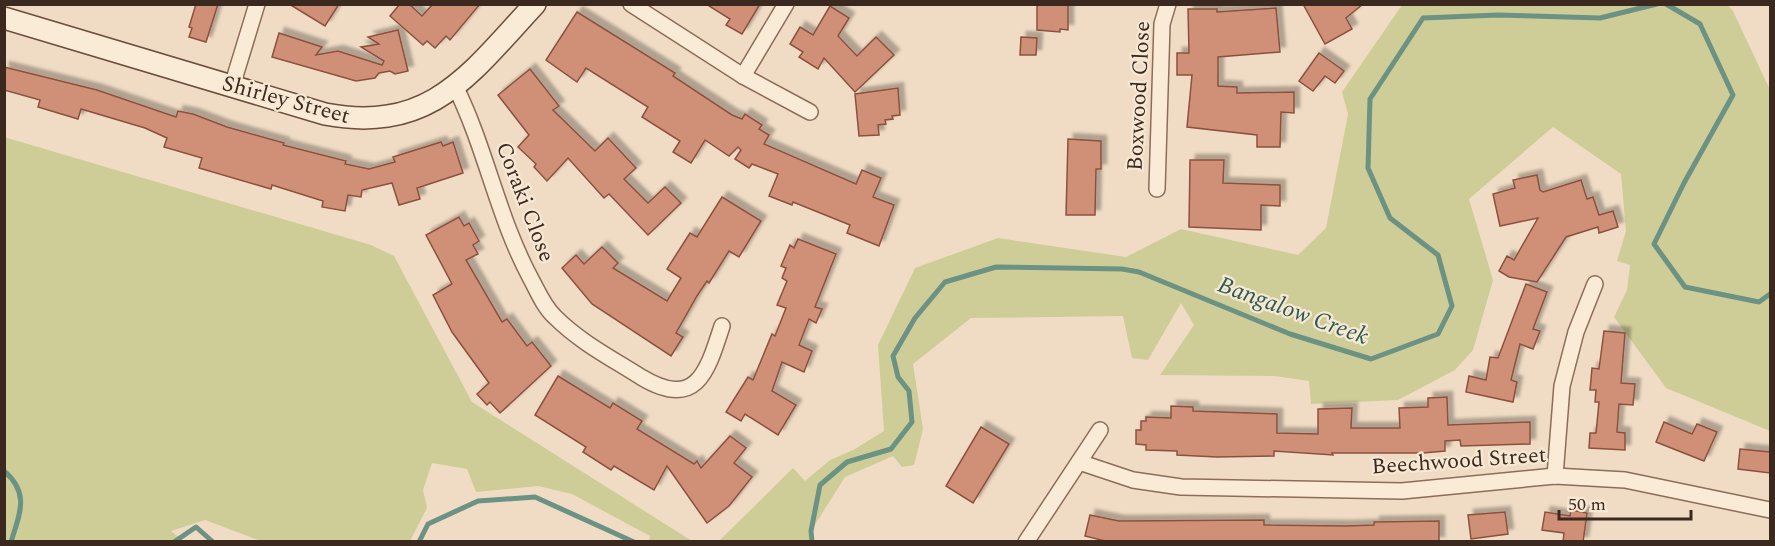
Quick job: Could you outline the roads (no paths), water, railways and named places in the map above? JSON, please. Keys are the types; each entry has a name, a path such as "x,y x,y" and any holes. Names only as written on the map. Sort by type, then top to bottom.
{"street":[{"path":"232,86 257,4"},
{"name":"Shirley Street","path":"4,18 325,114 356,119 404,113 421,107 456,88 535,4"},
{"path":"631,4 743,76 810,112"},
{"path":"743,76 786,4"},
{"name":"Boxwood Close","path":"1157,189 1162,24 1168,4"},
{"name":"Coraki Close","path":"456,88 467,111 515,250 554,317 584,342 651,383 673,391 688,388 702,375 722,326"},
{"path":"1555,476 1562,386 1576,332 1596,284"},
{"path":"1026,542 1100,429"},
{"name":"Beechwood Street","path":"1079,462 1133,480 1181,487 1402,491 1555,476 1625,480 1770,510"}],"waterway":[{"name":"Bangalow Creek","path":"812,542 811,531 820,485 847,462 891,449 912,422 909,391 898,377 893,356 915,318 945,282 996,267 1122,269 1139,272 1290,334 1371,359 1438,334 1452,306 1438,255 1390,218 1368,168 1370,99 1423,18 1498,15 1600,18 1657,4"},
{"name":"Bangalow Creek","path":"1666,4 1700,24 1733,95 1684,183 1654,244 1685,287 1759,302 1770,294"},
{"name":"Bangalow Creek","path":"4,471 17,487 21,504 11,542"},
{"name":"Bangalow Creek","path":"419,542 428,524 478,501 535,497 634,542"},
{"name":"Bangalow Creek","path":"174,542 196,527 213,542"}]}
